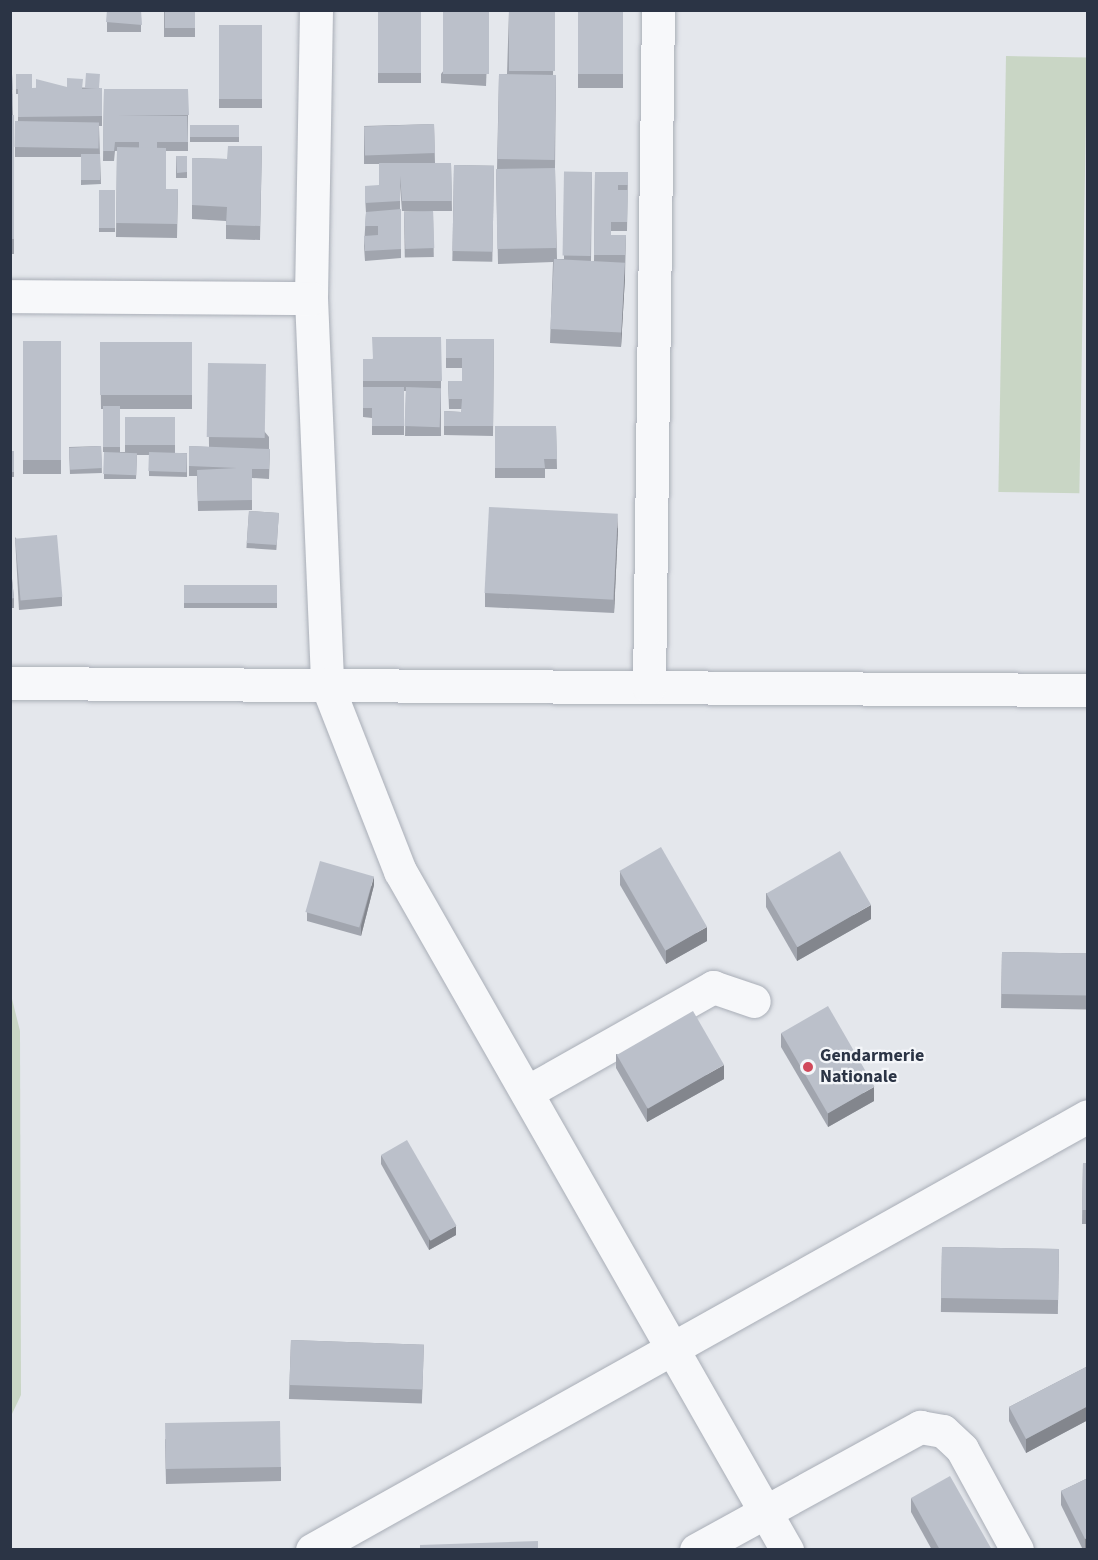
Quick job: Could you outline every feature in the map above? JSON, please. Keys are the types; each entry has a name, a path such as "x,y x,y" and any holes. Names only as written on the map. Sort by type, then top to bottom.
{"street":[{"path":"316,10 311,298 327,685 400,871 674,1346 788,1550"},
{"path":"649,687 658,10"},
{"path":"10,296 311,298"},
{"path":"10,683 1088,690"},
{"path":"527,1092 713,987 754,1001"},
{"path":"312,1550 1088,1116"},
{"path":"696,1550 765,1510 920,1427 943,1431 962,1449 1017,1550"}],"green space":[{"path":"1006,56 1087,57 1079,493 998,492"},
{"path":"11,995 20,1031 21,1395 11,1416"}],"building":[{"path":"107,10 141,10 142,25 106,22"},
{"path":"165,10 195,10 195,28 165,28"},
{"path":"378,10 421,10 421,73 378,73"},
{"path":"443,10 489,10 489,74 443,74"},
{"path":"509,10 555,10 555,71 509,71"},
{"path":"578,10 623,10 623,74 578,74"},
{"path":"219,25 262,25 262,99 219,99"},
{"path":"86,73 100,74 99,89 85,88"},
{"path":"10,74 12,74 13,90 10,90"},
{"path":"16,74 32,74 32,89 16,89"},
{"path":"499,74 556,75 555,160 498,159"},
{"path":"67,78 83,79 82,89 102,88 102,116 18,117 18,88 36,88 36,79 67,87"},
{"path":"104,89 188,89 189,115 117,115 187,116 188,142 157,142 157,148 139,148 139,142 115,142 114,151 103,151"},
{"path":"10,94 13,94 12,115 10,115"},
{"path":"10,115 14,115 14,239 10,239"},
{"path":"15,121 99,122 99,148 15,147"},
{"path":"434,124 435,153 365,155 364,126"},
{"path":"190,125 239,125 239,137 190,137"},
{"path":"228,146 262,146 260,226 226,225 227,207 192,205 192,158 227,159"},
{"path":"117,147 166,148 166,189 178,189 177,224 116,223"},
{"path":"81,154 100,154 100,180 81,180"},
{"path":"176,156 187,156 187,172 177,173"},
{"path":"379,163 451,163 452,201 402,201 400,176 400,201 365,203 365,186 379,185"},
{"path":"454,165 494,166 492,252 452,251"},
{"path":"555,168 556,248 497,249 496,169"},
{"path":"564,172 592,172 591,256 563,255"},
{"path":"595,172 628,172 628,185 618,185 618,190 628,190 627,222 611,222 611,235 626,235 625,255 594,255"},
{"path":"99,190 115,190 115,228 99,228"},
{"path":"401,209 401,249 365,251 364,236 378,235 378,226 365,226 366,212"},
{"path":"433,211 434,248 405,249 404,212"},
{"path":"554,259 625,263 621,333 550,329"},
{"path":"372,337 441,337 442,381 363,381 363,359 373,359"},
{"path":"446,339 494,339 493,426 444,426 444,411 461,412 462,399 449,399 448,381 462,381 462,358 446,358"},
{"path":"23,341 61,341 61,460 23,460"},
{"path":"100,342 192,342 192,395 100,395"},
{"path":"208,363 266,364 265,438 207,437"},
{"path":"363,387 404,387 404,426 372,426 372,408 363,408"},
{"path":"406,387 441,388 440,427 405,426"},
{"path":"103,406 120,406 120,447 103,447"},
{"path":"125,417 175,417 175,445 125,445"},
{"path":"495,426 556,426 557,459 544,459 545,468 495,468"},
{"path":"101,446 102,468 70,470 69,448"},
{"path":"189,446 270,449 269,469 252,469 252,500 198,501 197,470 237,468 189,466"},
{"path":"10,451 14,451 14,472 10,472"},
{"path":"104,452 137,453 136,475 103,474"},
{"path":"149,452 187,453 186,472 148,471"},
{"path":"10,472 12,506 10,506"},
{"path":"489,507 618,514 613,600 484,593"},
{"path":"249,511 279,513 277,545 247,543"},
{"path":"57,535 62,597 21,600 15,539"},
{"path":"10,560 14,598 10,599"},
{"path":"184,585 277,585 277,603 184,603"},
{"path":"661,847 707,927 665,951 619,871"},
{"path":"840,851 871,905 797,947 766,894"},
{"path":"320,861 374,876 359,927 305,912"},
{"path":"1002,952 1088,954 1087,995 1001,994"},
{"path":"828,1006 874,1087 828,1114 781,1033"},
{"path":"693,1011 724,1065 648,1109 617,1055"},
{"path":"407,1140 456,1226 431,1241 381,1155"},
{"path":"1083,1163 1088,1163 1088,1210 1082,1210"},
{"path":"942,1247 1059,1249 1058,1300 941,1298"},
{"path":"291,1340 424,1345 422,1390 289,1385"},
{"path":"1088,1366 1088,1406 1026,1439 1009,1407"},
{"path":"280,1421 281,1467 166,1469 165,1423"},
{"path":"950,1476 992,1550 940,1550 911,1498"},
{"path":"1088,1478 1088,1538 1085,1539 1061,1491"},
{"path":"538,1541 538,1550 420,1550 420,1545"}],"place":[{"name":"Gendarmerie Nationale","path":"808,1067"}]}
